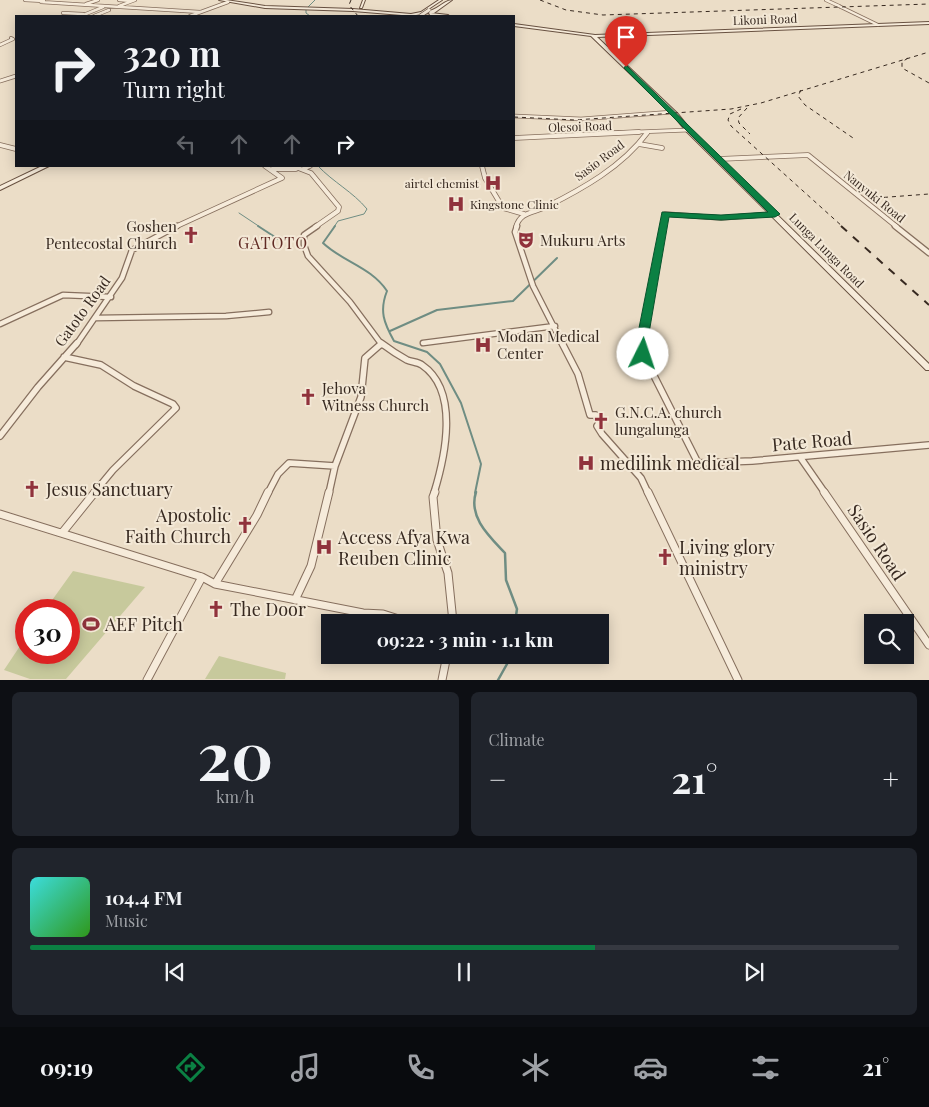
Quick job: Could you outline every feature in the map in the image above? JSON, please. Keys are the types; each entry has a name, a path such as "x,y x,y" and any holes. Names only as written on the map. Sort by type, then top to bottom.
{"main road":[{"path":"220,0 255,6 361,9 420,15 446,0"},
{"path":"361,9 364,0"},
{"path":"361,9 420,15 446,0"},
{"path":"383,12 395,15"},
{"name":"Likoni Road","path":"799,28 929,23"},
{"name":"Likoni Road","path":"515,25 603,38 929,23"},
{"name":"Lunga Lunga Road","path":"594,36 603,38 688,130 929,368"},
{"path":"0,188 44,167"}],"street":[{"path":"25,0 86,4 109,8"},
{"path":"54,2 59,0"},
{"path":"41,2 86,4 98,0"},
{"path":"119,0 134,0"},
{"path":"96,5 118,6 134,0"},
{"path":"826,0 878,25"},
{"path":"192,15 228,1"},
{"path":"83,15 104,6"},
{"path":"70,10 109,8 200,12"},
{"path":"96,15 109,8"},
{"path":"63,13 100,13"},
{"path":"0,45 13,39 11,38"},
{"path":"0,81 15,76"},
{"path":"515,116 581,119 673,112"},
{"name":"Olesoi Road","path":"515,138 688,130"},
{"name":"Sasio Road","path":"524,214 539,210 586,187 639,144 647,133"},
{"path":"639,144 662,148"},
{"path":"0,145 15,149"},
{"name":"Nanyuki Road","path":"719,159 808,155 929,253"},
{"path":"267,167 272,169 302,169 307,167"},
{"path":"296,167 314,176 339,207 338,211 304,235 304,248 308,256 350,302 381,344 427,369 438,384 445,404 447,432 445,453 433,496 438,540 448,573 452,614"},
{"path":"482,167 486,180 491,185 502,207 506,210 524,214"},
{"name":"Gatoto Road","path":"0,436 64,357 83,337 122,278 132,250 186,222 282,178 272,169"},
{"path":"524,214 518,220 515,232 532,283 578,374 590,415 596,415 600,423 597,426 602,436 620,459 641,478 738,680"},
{"name":"Pate Road","path":"775,214 721,218 665,214 644,333 643,354 698,463 800,457 929,445"},
{"path":"0,324 63,295 111,297"},
{"path":"96,318 226,316 269,312"},
{"path":"423,343 555,326"},
{"path":"295,600 311,566 335,466 361,397 365,358 381,344"},
{"path":"62,534 113,470 176,408 128,383 101,365 64,357"},
{"name":"Sasio Road","path":"800,457 929,645"},
{"path":"215,584 258,514 271,484 284,467 289,463 335,466"},
{"path":"0,514 202,578 215,584 363,613 383,614"},
{"path":"147,680 202,578"},
{"path":"442,680 446,664"}],"green space":[{"name":"AEF Pitch","path":"73,571 145,587 80,663 80,599 53,599"},
{"name":"AEF Pitch","path":"15,654 15,664 79,664 66,679 30,679 4,670"},
{"path":"219,656 286,673 285,679 205,679"}],"waterway":[{"path":"309,15 306,13 306,9 315,0"},
{"path":"319,167 356,197 367,209 364,214 338,221 334,227"},
{"path":"239,213 260,227"},
{"path":"258,226 278,239"},
{"path":"335,226 323,243 331,250 365,270 387,291 383,311 394,341 427,352 440,364 461,403 481,464 475,493"},
{"path":"390,331 437,310 513,301 557,258"},
{"path":"476,492 474,501 477,518 481,526 505,553 506,580 517,609 516,614"},
{"path":"498,680 507,664"}],"railway":[{"path":"351,0 349,5 357,15"},
{"path":"540,0 566,10 603,15 929,4"},
{"path":"907,59 929,52"},
{"path":"800,91 907,59"},
{"path":"907,59 902,62 902,68 929,83"},
{"path":"515,117 575,120 731,109 761,103 800,91"},
{"path":"800,91 798,96 805,105 856,140"},
{"path":"747,108 738,118 739,123 750,134"},
{"path":"741,109 730,114 728,120 731,126 843,227"},
{"path":"876,198 929,194"},
{"path":"841,226 929,305"}],"place":[{"name":"airtel chemist","path":"493,183"},
{"name":"Kingstone Clinic","path":"456,204"},
{"name":"Goshen Pentecostal Church","path":"191,235"},
{"name":"Mukuru Arts","path":"526,240"},
{"name":"Modan Medical Center","path":"483,345"},
{"name":"Jehova Witness Church","path":"308,397"},
{"name":"G.N.C.A. church lungalunga","path":"601,421"},
{"name":"medilink medical","path":"586,463"},
{"name":"Jesus Sanctuary","path":"32,489"},
{"name":"Apostolic Faith Church","path":"245,525"},
{"name":"Access Afya Kwa Reuben Clinic","path":"324,547"},
{"name":"Living glory ministry","path":"665,557"},
{"name":"The Door","path":"216,609"},
{"name":"AEF Pitch","path":"91,624"}],"district":[{"name":"GATOTO","path":"273,242"}],"route":[{"path":"626,67 775,214 721,218 665,214 644,333 643,354"}]}
